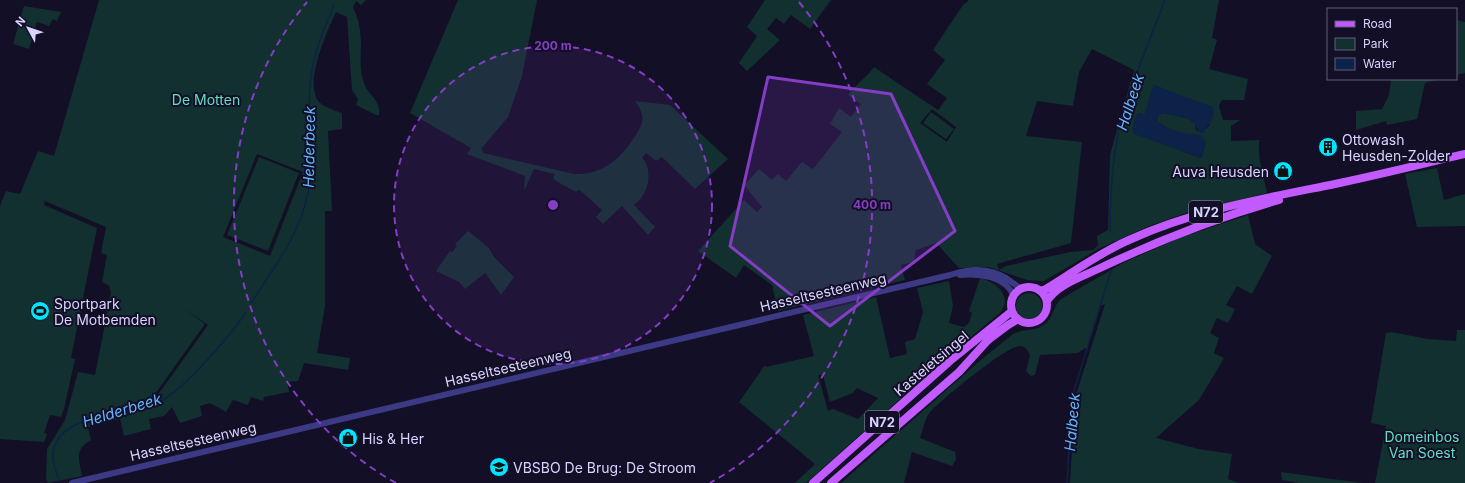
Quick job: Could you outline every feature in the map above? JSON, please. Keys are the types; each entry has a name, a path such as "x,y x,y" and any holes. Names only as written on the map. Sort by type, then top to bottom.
{"main road":[{"name":"N72","path":"1018,319 1028,323 1039,320 1046,312 1047,301 1054,292 1073,276 1104,252 1154,229 1217,209 1465,154"},
{"name":"N72","path":"1040,291 1171,236 1244,210 1302,194 1314,188"},
{"name":"Hasseltsesteenweg","path":"1022,289 1034,288 1040,291"},
{"path":"1018,319 1012,312 1011,306 1014,296 1022,289"},
{"path":"1040,291 1047,301"},
{"name":"Kasteletsingel","path":"813,483 950,361 1012,312"},
{"name":"Kasteletsingel","path":"830,483 959,372 988,340 1018,319"}],"street":[{"name":"Hasseltsesteenweg","path":"72,483 966,270 980,269 993,272 1022,289"},
{"name":"Hasseltsesteenweg","path":"950,275 978,274 988,276 1006,287 1014,296"}],"highlighted area":[{"path":"768,77 891,94 955,231 830,326 730,246"}],"green space":[{"name":"De Motten","path":"99,0 366,0 361,5 356,1 353,7 358,20 360,34 362,78 378,105 379,115 356,105 358,99 352,90 347,17 336,12 319,54 314,77 316,97 320,103 342,113 342,129 328,131 332,211 325,211 325,306 317,353 350,358 348,370 304,363 298,381 287,382 289,392 264,397 263,401 251,397 248,405 233,400 226,412 210,403 200,406 202,416 180,423 172,407 164,416 149,419 151,429 124,436 120,419 88,427 91,440 82,447 79,455 82,476 48,483 46,479 47,449 65,420 78,372 95,375 111,293 109,286 102,282 107,255 101,253 106,227 45,201 44,205 97,228 71,358 75,359 64,409 61,417 50,415 44,433 47,434 44,442 0,439 0,206 6,191 20,194 38,151 54,156","holes":["257,154 303,172 270,256 223,237","184,308 208,325 157,396 155,394 205,324"]},
{"path":"458,0 537,0 522,76 508,117 482,148 483,153 574,174 593,172 609,165 616,159 637,133 641,124 642,113 635,101 670,105 728,159 695,189 662,157 656,161 646,153 642,158 645,161 648,171 647,186 640,199 634,205 655,227 648,235 622,206 603,224 596,217 602,210 581,191 578,190 576,192 556,181 553,178 555,174 534,169 524,191 525,176 467,154 471,148 410,113"},
{"path":"765,0 831,0 810,29 791,15 784,24 776,18 767,29 780,40 747,71 739,63 757,36 747,27"},
{"path":"969,0 1219,0 1212,38 1217,40 1209,69 1248,79 1244,100 1222,100 1219,106 1223,120 1240,120 1231,126 1231,141 1259,140 1259,156 1267,193 1186,213 1149,226 1100,248 1044,281 1027,280 989,267 959,268 936,243 916,250 914,262 901,265 905,280 778,311 772,285 744,265 736,278 698,251 744,200 757,212 762,207 744,185 759,169 772,180 778,174 786,181 802,162 813,169 842,132 830,124 839,108 851,117 861,104 848,95 874,67 938,110 947,98 927,84 945,60 933,50 963,5","holes":["1092,49 1134,70 1110,155 1108,230 1097,236 1098,245 1093,250 1070,252 1006,266 999,270 997,264 1071,243 1082,142 1026,136 1037,101 1073,106 1079,72","1154,85 1181,96 1210,125 1202,133 1196,130 1195,123 1187,118 1163,113 1157,117 1158,122 1166,128 1184,134 1194,134 1201,158 1174,148 1139,113 1145,115","932,109 956,127 947,142 920,123"]},
{"path":"24,6 61,12 57,21 53,19 49,26 37,22 29,49 13,44"},
{"path":"1457,20 1465,22 1465,73 1457,75"},
{"path":"1391,80 1437,80 1425,83 1417,119 1387,125 1386,121 1356,130 1356,111 1382,109 1389,95"},
{"path":"931,112 954,129 946,139 923,123"},
{"path":"259,157 299,173 268,251 227,235"},
{"path":"1437,168 1444,200 1465,194 1465,226 1417,227 1405,174"},
{"path":"1248,215 1255,244 1272,256 1252,294 1237,286 1226,305 1235,309 1228,323 1217,318 1210,333 1219,338 1214,353 1224,358 1199,400 1156,438 1199,449 1232,454 1228,479 1239,483 1070,483 1075,398 1105,304 1100,306 1087,349 1085,348 1078,353 1040,355 1035,375 1031,376 1026,371 1030,355 1025,348 1019,346 1001,355 973,375 930,412 925,421 920,438 955,452 956,460 952,466 912,452 904,483 841,483 982,359 1013,334 1039,328 1046,323 1061,299 1123,263 1179,238"},
{"path":"468,231 489,248 494,257 514,277 501,295 485,273 465,289 459,282 436,271 450,251 452,252 457,246 455,244"},
{"path":"980,278 994,284 1001,290 1005,299 1005,304 1001,312 947,357 806,483 795,483 815,464 739,402 765,365 766,367 814,356 803,315 876,297 890,358 907,354 905,342 915,339 923,312 917,288 949,281 953,306 949,323 964,327 969,323 972,313 969,311","holes":["818,375 823,375 830,402 853,393 857,388 878,398 858,419 833,409 828,411"]},
{"path":"1029,293 1038,297 1042,306 1038,315 1029,319 1020,315 1016,306 1020,297"},
{"name":"Domeinbos Van Soest","path":"1457,330 1465,330 1465,483 1375,483 1386,426 1371,423 1386,333 1391,332 1428,339 1456,341"},
{"path":"1281,472 1362,483 1299,483 1282,480"}],"water":[{"path":"1153,85 1213,107 1213,117 1204,133 1198,132 1195,123 1187,118 1163,113 1157,117 1158,122 1169,129 1202,136 1206,143 1202,158 1134,134 1133,126 1137,113 1145,114"}],"waterway":[{"name":"Halbeek","path":"1110,231 1112,176 1115,148 1121,121 1136,75 1165,0"},
{"name":"Helderbeek","path":"251,303 285,251 299,223 304,208 308,193 311,166 309,113 311,75 319,44 334,5"},
{"name":"Halbeek","path":"1067,483 1072,397 1111,271"},
{"name":"Helderbeek","path":"59,481 53,454 58,440 67,430 81,422 97,417 148,406 161,401 182,386 194,374 230,334 246,312"}],"place":[{"name":"Ottowash Heusden-Zolder","path":"1328,147"},
{"name":"Auva Heusden","path":"1283,171"},
{"name":"Sportpark De Motbemden","path":"40,311"},
{"name":"His & Her","path":"348,438"},
{"name":"VBSBO De Brug: De Stroom","path":"499,467"}]}
